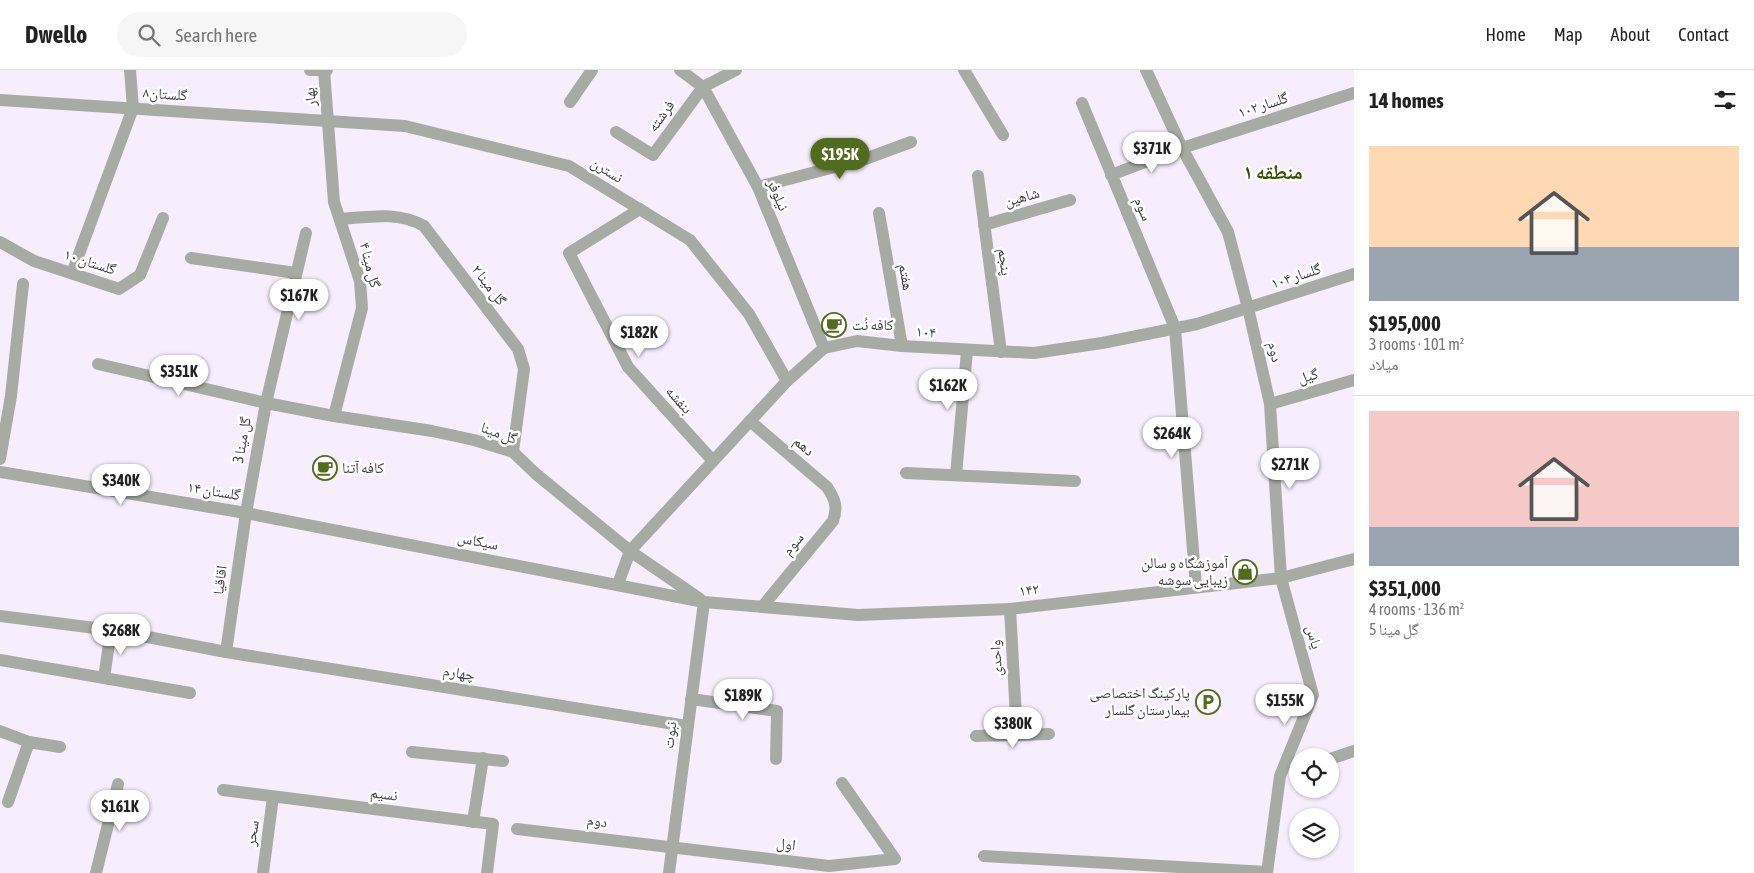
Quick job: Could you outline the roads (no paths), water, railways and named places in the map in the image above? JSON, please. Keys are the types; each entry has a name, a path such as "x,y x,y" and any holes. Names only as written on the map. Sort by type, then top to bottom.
{"street":[{"path":"72,274 133,108 130,70"},
{"path":"310,70 325,70"},
{"name":"بهار","path":"325,70 329,121"},
{"path":"570,102 592,70"},
{"name":"نیلوفر","path":"680,70 703,87 758,187 824,348"},
{"path":"703,87 736,70"},
{"path":"964,70 1003,135"},
{"name":"دوم","path":"1146,70 1182,148 1228,232 1270,404"},
{"name":"فرشته","path":"616,132 653,155 703,87"},
{"name":"گلسار ۱۰۲","path":"1111,175 1182,148 1354,93"},
{"name":"گلستان۸","path":"0,100 329,121"},
{"name":"سوم","path":"1082,103 1175,328 1196,587"},
{"name":"نسترن","path":"329,121 406,126 569,166 690,240 749,314 788,381"},
{"name":"گل مینا ۴","path":"329,121 334,202 360,281 362,308 334,416"},
{"path":"758,187 865,159 911,142"},
{"name":"پنجم","path":"978,176 1001,352"},
{"name":"شاهین","path":"984,225 1070,200"},
{"name":"بنفشه","path":"640,209 569,253 628,367 713,461"},
{"name":"هفتم","path":"879,213 902,346"},
{"name":"گل مینا ۲","path":"340,219 398,216 424,226 512,342 520,355 524,369 513,452"},
{"name":"گلستان ۱۰","path":"0,242 34,261 119,289 140,275 163,218"},
{"name":"گل مینا 3","path":"246,513 266,403 306,233"},
{"path":"191,258 296,273"},
{"name":"گلسار ۱۰۴","path":"1248,308 1354,274"},
{"path":"0,459 5,395 23,284"},
{"name":"۱۰۴","path":"824,348 857,341 967,351 1034,353 1102,343 1197,324 1248,308"},
{"path":"618,584 630,551 788,381 824,348"},
{"path":"956,475 967,351"},
{"name":"گل مینا","path":"98,364 266,403 334,416 432,431 474,440 513,452 536,474 630,551 704,602"},
{"name":"گیل","path":"1270,404 1354,380"},
{"name":"یاس","path":"984,856 1267,873 1280,776 1313,695 1281,578 1270,404"},
{"name":"دهم","path":"750,421 827,487 834,498"},
{"name":"گلستان ۱۴","path":"0,472 246,513"},
{"path":"906,473 1075,481"},
{"name":"سوم","path":"762,607 833,521 837,510 834,498"},
{"name":"سیکاس","path":"246,513 704,602"},
{"name":"اقاقیا","path":"226,652 246,513"},
{"name":"۱۴۲","path":"704,602 858,615 1010,609 1281,578 1354,559"},
{"name":"نبوت","path":"669,873 704,602"},
{"name":"واحدی","path":"1010,609 1017,735"},
{"name":"چهارم","path":"0,616 111,630 226,652 687,726"},
{"path":"104,678 111,630"},
{"path":"0,660 190,693"},
{"path":"691,700 777,711 776,759"},
{"path":"0,731 29,742 60,747"},
{"path":"976,736 1049,734"},
{"path":"8,802 29,742"},
{"path":"1339,756 1354,751"},
{"path":"412,752 504,761"},
{"path":"473,822 483,758"},
{"path":"96,873 118,784"},
{"name":"اول","path":"672,847 829,866 895,859 842,784"},
{"name":"نسیم","path":"223,790 493,824 487,873"},
{"name":"سحر","path":"263,873 273,797"},
{"name":"دوم","path":"517,829 672,847"}],"place":[{"name":"کافه نُت","path":"834,325"},
{"name":"کافه آتنا","path":"325,468"},
{"name":"آموزشگاه و سالن زیبایی سوشه","path":"1245,572"},
{"name":"پارکینگ اختصاصی بیمارستان گلسار","path":"1208,702"}],"district":[{"name":"منطقه ۱","path":"1273,172"}]}
